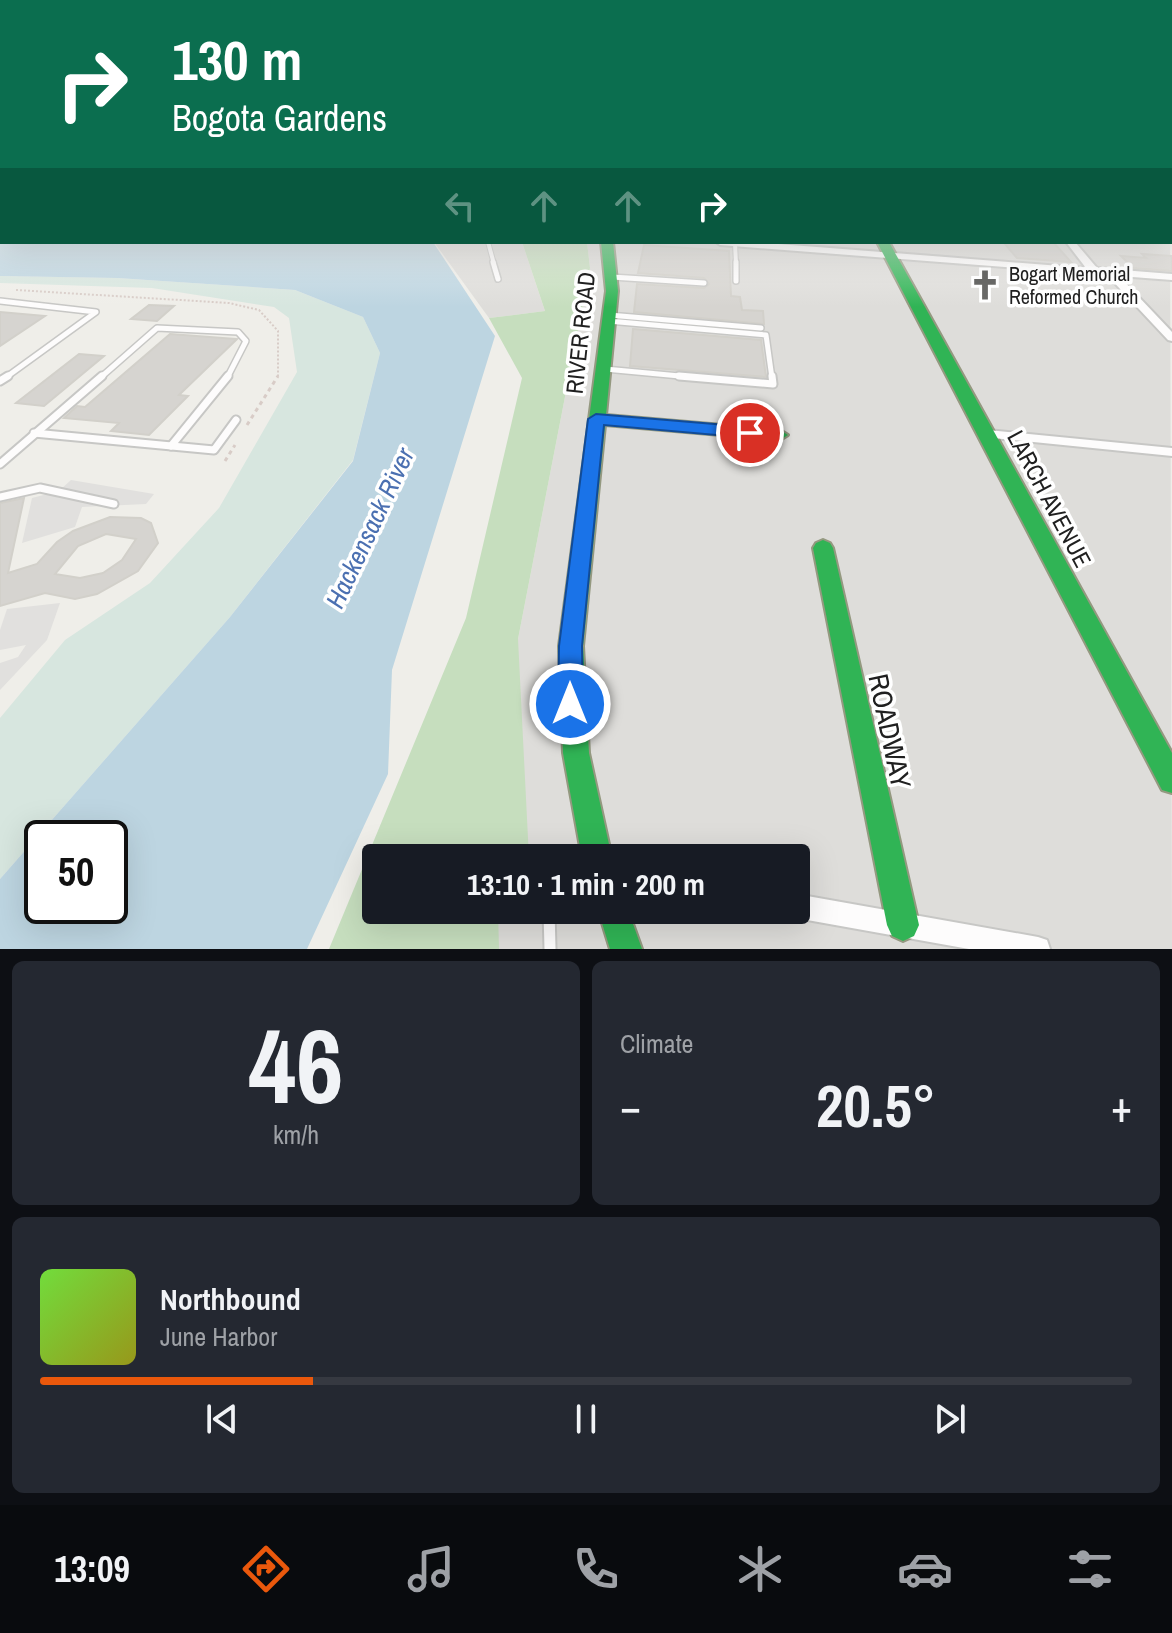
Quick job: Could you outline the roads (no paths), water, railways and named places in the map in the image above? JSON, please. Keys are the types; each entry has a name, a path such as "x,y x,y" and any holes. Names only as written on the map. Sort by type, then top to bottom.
{"street":[{"name":"RIVER ROAD","path":"590,844 570,704 571,646 609,318 612,277 607,244"},
{"path":"765,244 885,248 1172,277"},
{"path":"1072,244 1094,271"},
{"name":"LARCH AVENUE","path":"885,248 1172,780"},
{"path":"1110,272 1172,338"},
{"path":"596,419 780,435"},
{"path":"988,434 1172,452"},
{"name":"ROADWAY","path":"823,548 903,925"},
{"path":"810,908 1038,949"},
{"path":"618,924 626,949"}],"lane":[{"path":"489,244 498,279"},
{"path":"735,244 736,281"},
{"path":"612,277 704,283"},
{"path":"0,301 96,312 0,381"},
{"path":"609,318 761,328"},
{"path":"602,369 773,384 766,335 609,318"},
{"path":"0,464 157,328 238,332 246,341 224,384 171,446"},
{"path":"34,433 214,450 236,420"},
{"path":"0,497 40,488 114,504"},
{"path":"549,924 550,949"}],"water":[{"name":"Hackensack River","path":"0,244 434,244 495,336 392,670 388,774 307,949 0,949 0,879 24,852 24,924 128,924 128,820 52,820 230,617 353,461 380,353 363,317 295,290 117,278 0,276"}],"place":[{"name":"Bogart Memorial Reformed Church","path":"985,285"}]}
